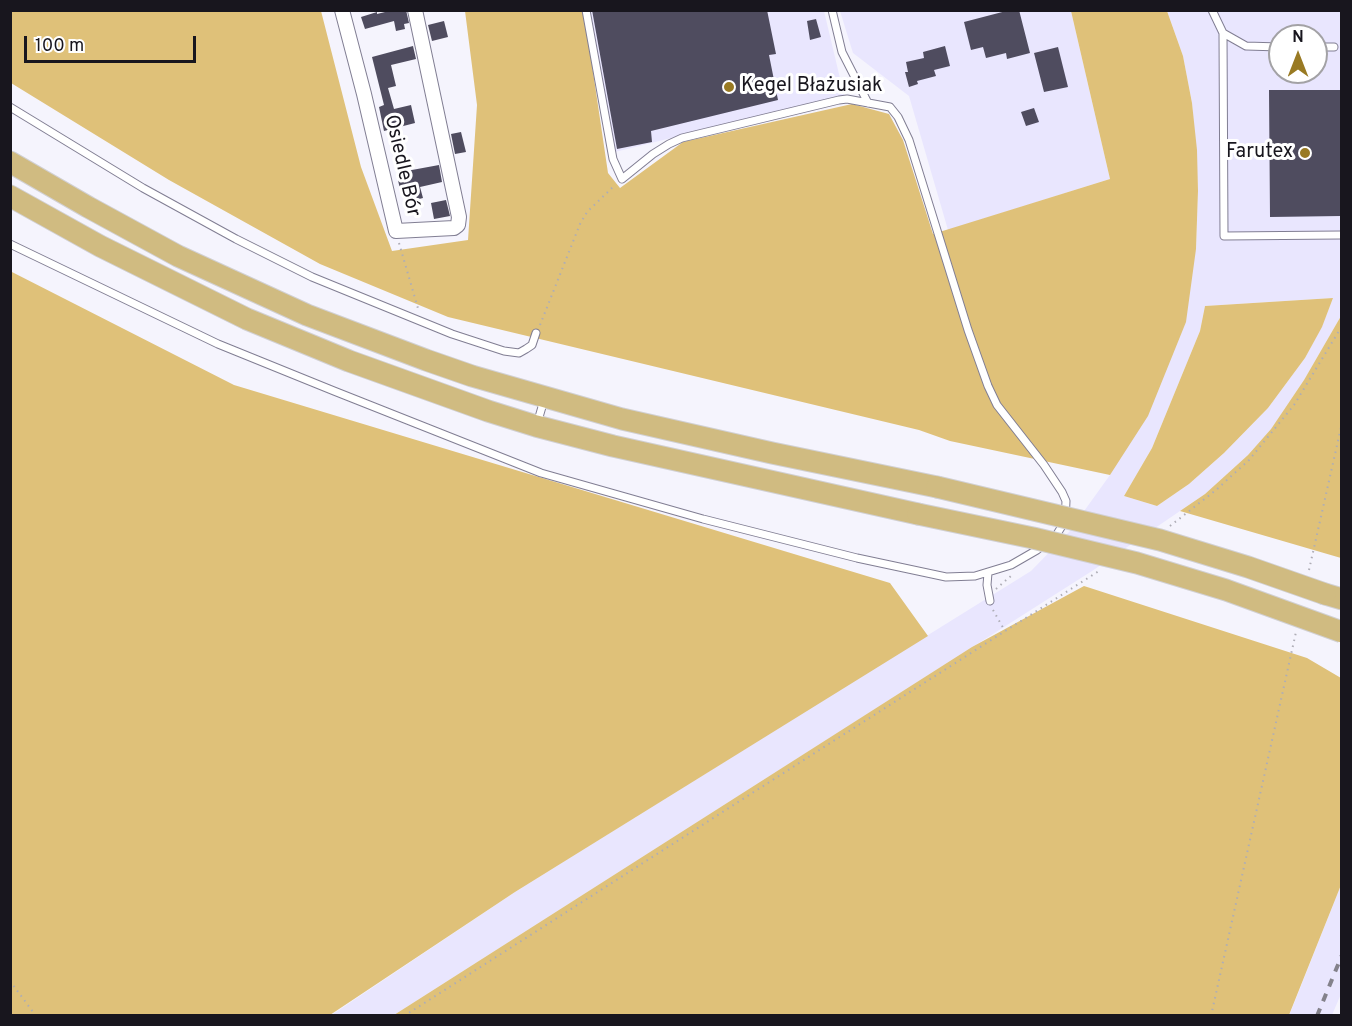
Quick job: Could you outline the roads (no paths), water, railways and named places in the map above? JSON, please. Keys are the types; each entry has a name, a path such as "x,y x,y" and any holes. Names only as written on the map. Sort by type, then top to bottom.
{"main road":[{"path":"10,162 178,256 307,315 472,376 621,419 937,487 1160,540 1248,567 1336,598"},
{"path":"10,196 100,246 247,319 389,376 536,426 662,457 1137,563 1268,605 1341,632"},
{"path":"1268,605 1341,645"}],"street":[{"name":"Osiedle Bór","path":"342,10 396,231 454,228 460,221 415,10"}],"lane":[{"path":"10,244 218,344 541,472 703,519 857,558 946,577 988,573 1023,559 1057,534 1065,521 1066,501 1044,465 997,405 988,386 968,330 909,140 898,117 890,107 847,99 839,100 682,138 669,144 622,179 613,159 586,10"},
{"path":"832,10 842,52 868,103"},
{"path":"1212,10 1224,33 1224,236 1341,235"},
{"path":"1224,33 1246,46 1268,46"},
{"path":"1328,47 1334,47"},
{"path":"10,107 143,188 312,277 452,334 504,351 519,352 531,345 536,333"},
{"path":"536,426 545,397"},
{"path":"988,573 987,585 990,601"}],"railway":[{"path":"1317,1016 1342,955"}],"place":[{"name":"Kegel Błażusiak","path":"729,87"},
{"name":"Farutex","path":"1305,153"}]}
